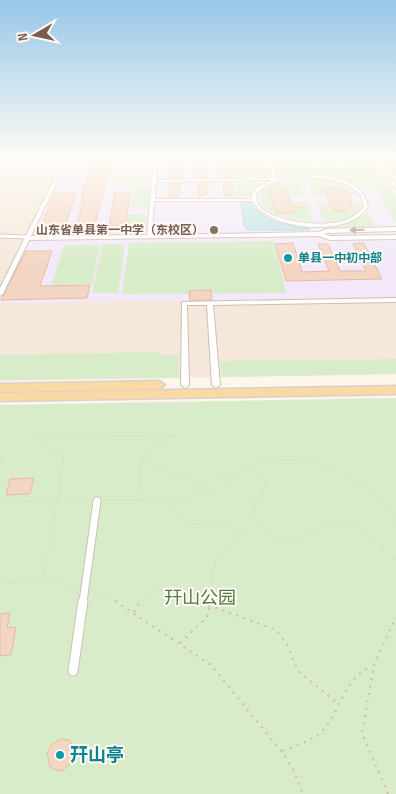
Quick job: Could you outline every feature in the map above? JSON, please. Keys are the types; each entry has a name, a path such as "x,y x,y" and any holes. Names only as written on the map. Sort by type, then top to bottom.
{"main road":[{"path":"0,388 396,383"},
{"path":"0,397 396,390"}],"street":[{"path":"0,294 49,194"},
{"path":"149,237 153,194"},
{"path":"256,194 255,200 258,205 272,216 310,225 336,224 357,217 366,207 364,196 362,194"},
{"path":"152,200 255,200"},
{"path":"320,234 326,230 396,229"},
{"path":"28,238 320,234 330,238 396,237"},
{"path":"185,385 184,303 396,300"},
{"path":"214,303 210,303 216,385"},
{"path":"73,671 97,501"}],"lane":[{"path":"0,238 28,238"}],"path":[{"path":"70,238 83,194"},
{"path":"103,237 112,194"},
{"path":"48,212 148,210"},
{"path":"267,230 271,219"},
{"path":"43,581 64,457 35,438 176,435 142,454 139,500"},
{"path":"0,458 2,458 0,465"},
{"path":"142,459 150,465 183,477 210,481 252,466 284,459 311,462 338,470 359,483 378,498 396,522"},
{"path":"252,466 262,475 266,484 263,494 253,502 253,516 257,527 268,534 287,539 304,536 323,523 344,522 361,528 396,560"},
{"path":"0,502 139,500 172,504 200,492 226,487 227,475"},
{"path":"172,504 188,523 246,529 257,527"},
{"path":"179,644 207,617 214,591 214,565 223,552 246,529"},
{"path":"0,584 43,581 85,586 120,603 211,665 282,752 294,771 303,794"},
{"path":"134,613 140,600 157,586 167,593 190,602 211,606 276,630 287,644 298,671 338,704"},
{"path":"388,794 362,734 374,665 396,617"},
{"path":"282,752 318,735 345,691 361,671 374,665"}],"shaded area":[{"path":"0,194 50,194 0,294"},
{"name":"山东省单县第一中学（东校区）","path":"50,194 380,194 396,226 396,297 0,303 0,294"},
{"path":"396,297 396,374 0,381 0,303"}],"green space":[{"path":"132,194 149,194 148,207 130,207"},
{"path":"237,194 251,194 250,195 237,196"},
{"path":"260,194 304,194 289,197 289,200 307,202 314,222 284,217 270,211 259,200"},
{"path":"379,194 395,194 396,196 396,222 394,222"},
{"path":"352,201 363,202 361,208 353,216 342,220 325,222 316,202 328,202 331,210 339,210 340,212 349,209"},
{"path":"368,213 375,227 333,227 352,221"},
{"path":"129,214 147,214 144,234 126,235"},
{"path":"274,241 286,293 122,294 129,243"},
{"path":"102,244 125,244 118,293 92,293"},
{"path":"64,245 100,245 92,284 52,285"},
{"path":"159,352 159,355 178,355 179,378 0,380 0,355"},
{"path":"396,359 396,374 222,377 220,361"},
{"name":"幵山公园","path":"396,398 396,794 0,794 0,405"}],"water":[{"path":"241,202 250,202 261,214 276,222 309,228 309,230 247,230 244,225"}],"building":[{"path":"54,194 75,194 63,233 43,234 43,232 39,232"},
{"path":"82,194 103,194 94,231 76,232 83,197"},
{"path":"115,194 130,194 125,230 108,232"},
{"path":"169,194 178,194 178,197 169,197"},
{"path":"270,194 287,194 292,207 303,207 289,214 276,213"},
{"path":"326,194 348,194 352,201 349,209 344,212 333,210"},
{"name":"单县一中初中部","path":"293,243 302,272 329,271 318,244 328,244 340,271 366,271 353,244 364,243 382,279 286,281 275,244"},
{"path":"26,251 52,251 40,286 90,285 87,298 1,300"},
{"path":"211,290 212,300 190,300 189,291"},
{"path":"34,478 30,494 6,495 10,479"},
{"path":"10,613 7,628 16,627 11,655 0,656 0,614"},
{"name":"幵山亭","path":"61,739 69,740 74,748 74,753 71,763 63,770 58,771 50,767 47,753 52,744"}],"place":[{"name":"山东省单县第一中学（东校区）","path":"214,230"},
{"name":"单县一中初中部","path":"288,258"},
{"name":"幵山亭","path":"60,755"}]}
